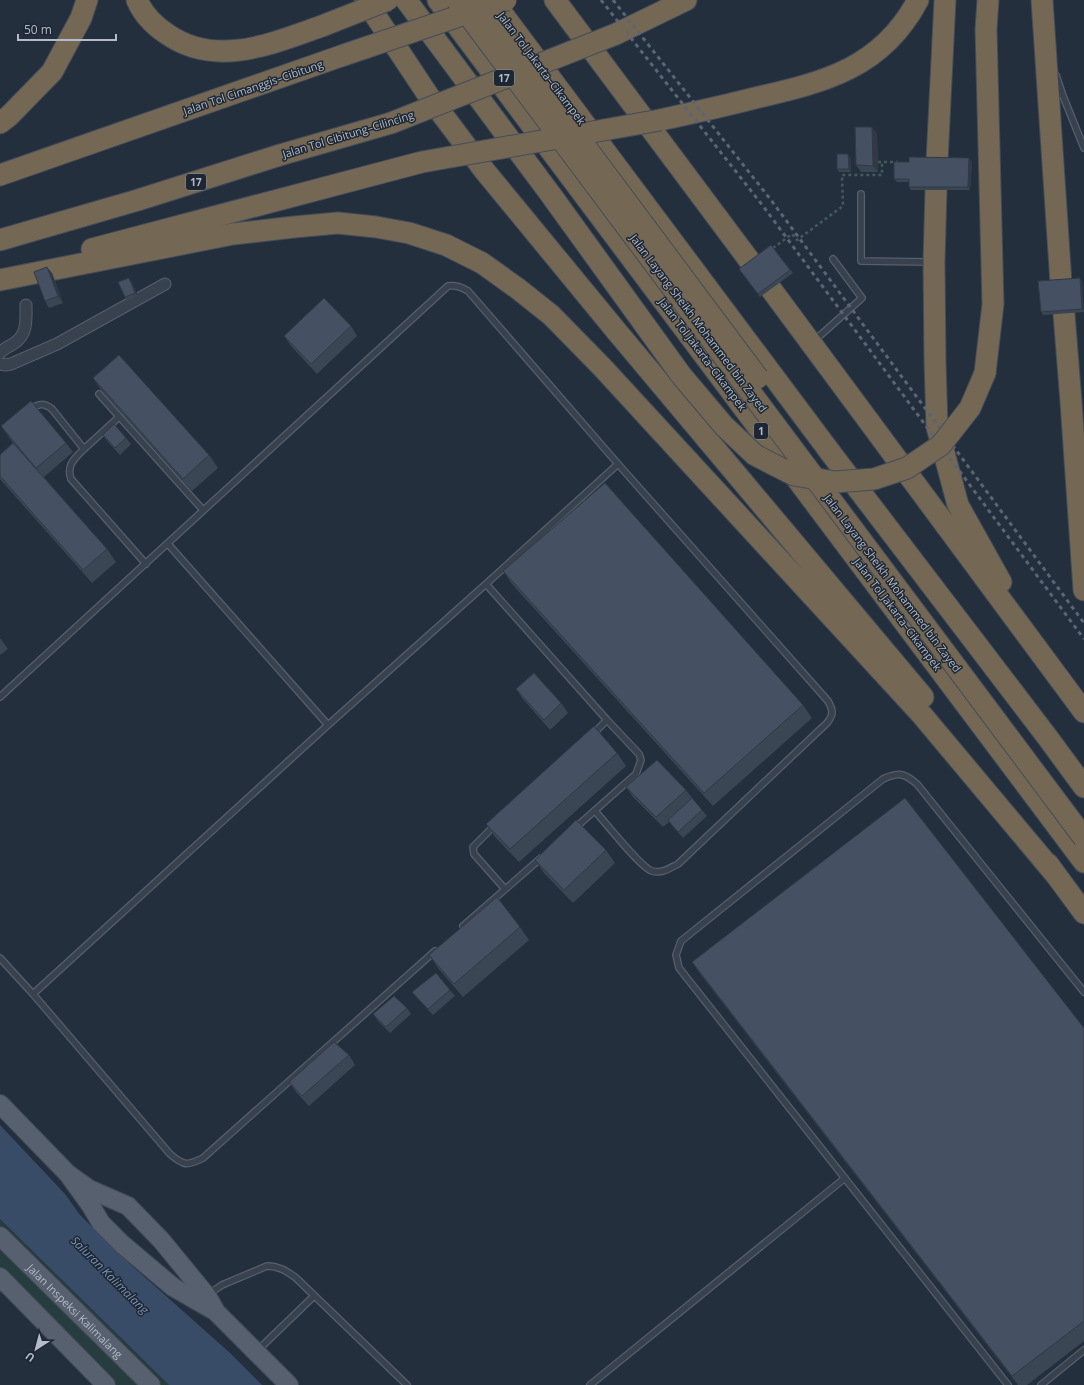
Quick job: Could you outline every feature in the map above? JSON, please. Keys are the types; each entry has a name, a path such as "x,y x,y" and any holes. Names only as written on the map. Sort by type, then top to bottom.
{"highway":[{"path":"0,123 9,116 52,72 81,18 87,0"},
{"path":"137,0 148,18 171,38 194,48 213,52 234,52 257,48 322,26 388,0"},
{"path":"365,0 430,98 484,170 618,333 946,723 1084,913"},
{"path":"406,0 552,195 681,375 724,426 755,455 794,474 835,482 874,479 907,468 941,445 970,408 985,373 993,304 986,29 988,0"},
{"name":"Jalan Tol Jakarta–Cikampek","path":"438,0 1084,862"},
{"name":"Jalan Layang Sheikh Mohammed bin Zayed","path":"457,0 1084,838"},
{"name":"Jalan Layang Sheikh Mohammed bin Zayed","path":"476,0 1084,814"},
{"name":"Jalan Tol Jakarta–Cikampek","path":"492,0 833,456 1084,787"},
{"name":"Jalan Tol Cimanggis–Cibitung","path":"0,175 506,0"},
{"path":"555,0 752,264"},
{"name":"Jalan Tol Cibitung–Cilincing","path":"0,240 391,123 616,34 686,0"},
{"path":"0,273 422,162 660,120 808,85 834,76 856,66 877,52 894,36 909,17 918,0"},
{"path":"937,161 945,0"},
{"path":"1042,0 1062,283"},
{"path":"936,190 934,262 937,427 958,505 1039,652"},
{"path":"0,280 231,235 294,226 338,223 376,227 409,233 446,245 482,263 551,315 602,367 922,715 1056,875"},
{"path":"771,289 1084,712"},
{"path":"1064,314 1081,494 1084,590"}],"main road":[{"path":"0,1104 68,1174 91,1206 101,1223 122,1244 173,1287 203,1299"},
{"path":"68,1174 89,1189 128,1206 161,1240 203,1299 289,1385"},
{"name":"Jalan Inspeksi Kalimalang","path":"0,1236 151,1385"},
{"path":"0,1277 106,1385"}],"street":[{"path":"0,364 11,364 57,344 165,284"},
{"path":"0,353 14,343 25,332 26,305"}],"lane":[{"path":"1044,30 1052,60"},
{"path":"1054,67 1062,96 1084,148"},
{"path":"861,194 861,261 934,262"},
{"path":"811,343 862,298 833,259"},
{"path":"0,697 448,286 456,285 468,291 618,464 828,701 833,709 832,716 827,723 678,864 663,872 652,871 641,863 596,811"},
{"path":"99,394 203,510"},
{"path":"26,412 36,404 47,405 52,409 84,449"},
{"path":"119,417 73,460 69,473 71,479 146,564"},
{"path":"33,994 328,725 618,464"},
{"path":"168,544 328,725"},
{"path":"486,584 639,754 641,760 636,774 571,832"},
{"path":"590,736 607,720"},
{"path":"1008,1385 678,968 676,956 681,941 883,779 893,775 907,776 918,784 1084,992"},
{"path":"498,822 480,838 473,847 474,854 505,889"},
{"path":"457,931 547,852"},
{"path":"0,958 33,994 170,1154 180,1162 190,1165 203,1158 440,947"},
{"path":"590,1385 845,1178"},
{"path":"203,1299 222,1285 267,1266 275,1266 295,1277 407,1385"},
{"path":"256,1352 314,1296"},
{"path":"1041,1385 1084,1350"}],"path":[{"path":"878,162 899,162 899,166"},
{"path":"773,248 792,234 797,240 843,206 842,175 882,175 882,162"}],"green space":[{"path":"0,1219 169,1385 106,1385 0,1277"}],"water":[{"name":"Saluran Kalimalang","path":"0,1125 65,1194 80,1215 120,1255 230,1353 262,1385 169,1385 0,1219"}],"building":[{"path":"855,127 872,127 873,166 856,165"},
{"path":"837,154 848,154 849,169 837,169"},
{"path":"909,157 969,158 968,187 909,187 909,179 894,179 894,162 909,162"},
{"path":"771,245 790,270 758,294 739,269"},
{"path":"47,267 58,296 45,301 34,272"},
{"path":"129,278 135,293 125,297 118,282"},
{"path":"1080,278 1082,309 1041,312 1038,281"},
{"path":"324,298 351,326 311,364 284,336"},
{"path":"119,355 209,455 183,479 93,378"},
{"path":"31,401 66,443 36,468 1,426"},
{"path":"114,424 126,438 115,448 103,435"},
{"path":"13,443 107,549 83,570 0,476 0,455"},
{"path":"605,483 803,705 704,793 503,571"},
{"path":"534,673 561,703 544,720 516,689"},
{"path":"594,726 617,753 510,849 486,824"},
{"path":"657,760 686,790 656,817 626,787"},
{"path":"692,798 702,810 678,832 668,820"},
{"path":"905,798 1084,1028 1084,1321 1012,1376 692,962"},
{"path":"576,820 606,850 564,890 535,860"},
{"path":"497,897 520,927 454,984 429,955"},
{"path":"436,973 450,990 428,1009 412,992"},
{"path":"394,996 407,1008 386,1027 373,1014"},
{"path":"334,1042 349,1055 302,1096 289,1082"}],"railway":[{"path":"601,0 763,206 1084,639"},
{"path":"613,0 771,200 1084,623"}]}
